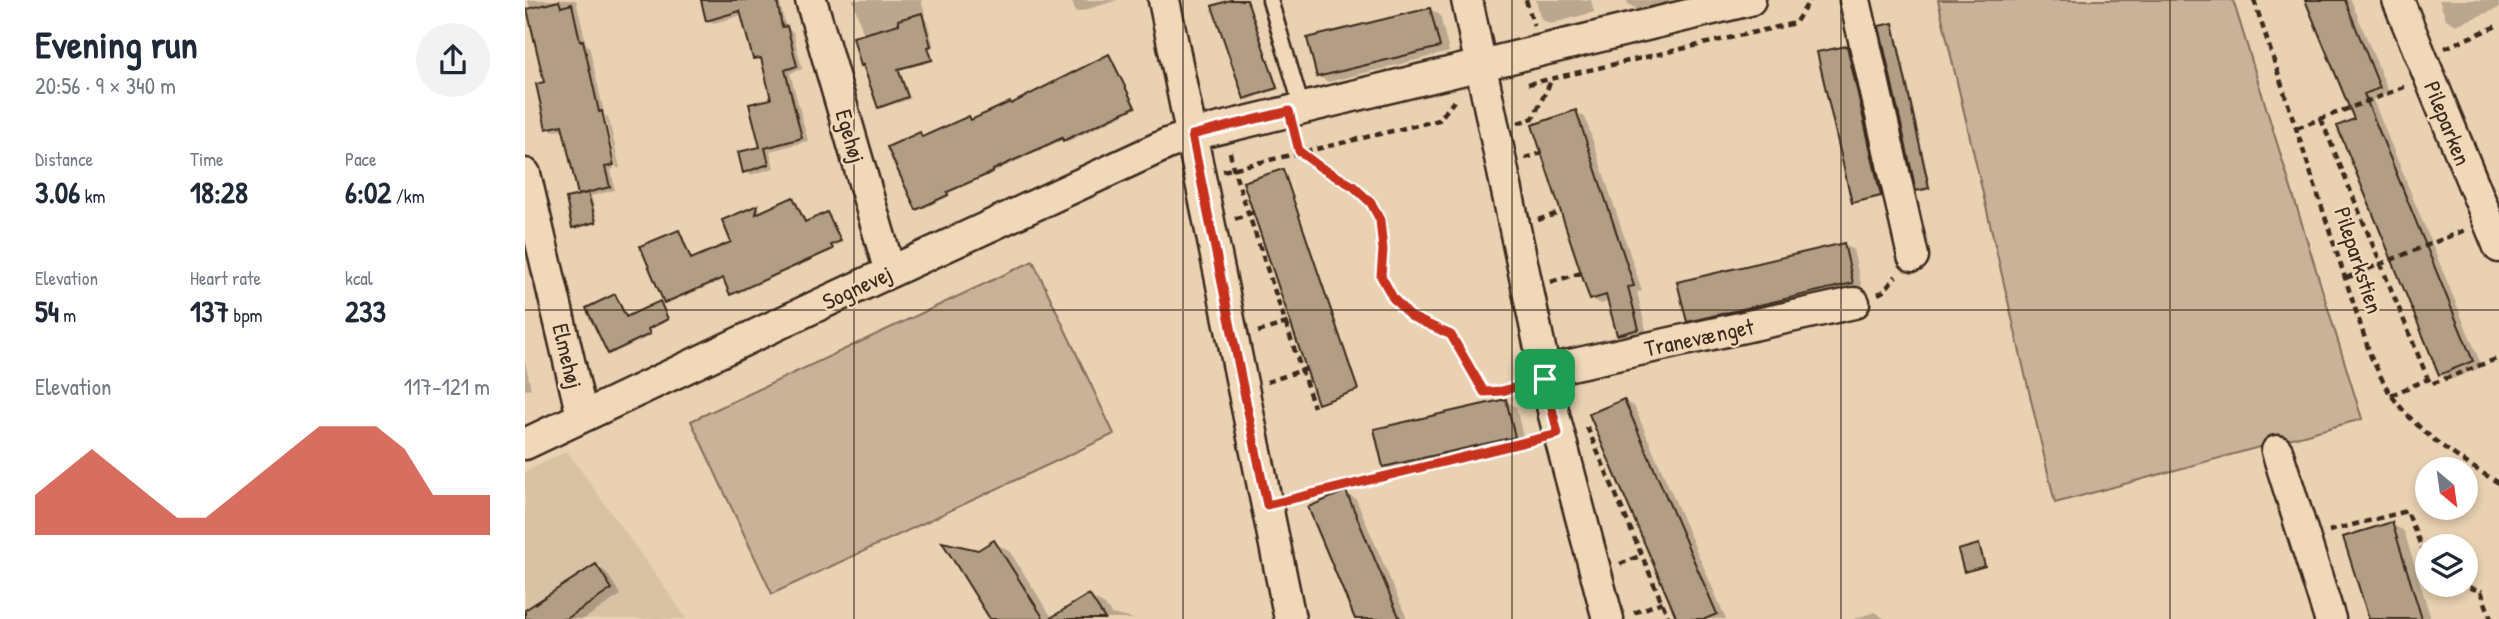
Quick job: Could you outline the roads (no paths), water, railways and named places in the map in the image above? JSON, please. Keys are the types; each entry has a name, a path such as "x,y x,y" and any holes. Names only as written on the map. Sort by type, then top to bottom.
{"street":[{"name":"Egehøj","path":"811,0 890,272"},
{"path":"1164,0 1290,619"},
{"path":"1467,0 1558,434 1619,617"},
{"path":"1192,135 1750,0"},
{"path":"1855,0 1913,256"},
{"name":"Pileparken","path":"2398,0 2494,234"},
{"name":"Sognevej","path":"525,444 890,272 1192,135"},
{"name":"Elmehøj","path":"525,174 582,416"},
{"name":"Tranevænget","path":"1544,375 1854,303"},
{"path":"2277,451 2330,619"}],"lane":[{"path":"1270,0 1296,110"}]}
